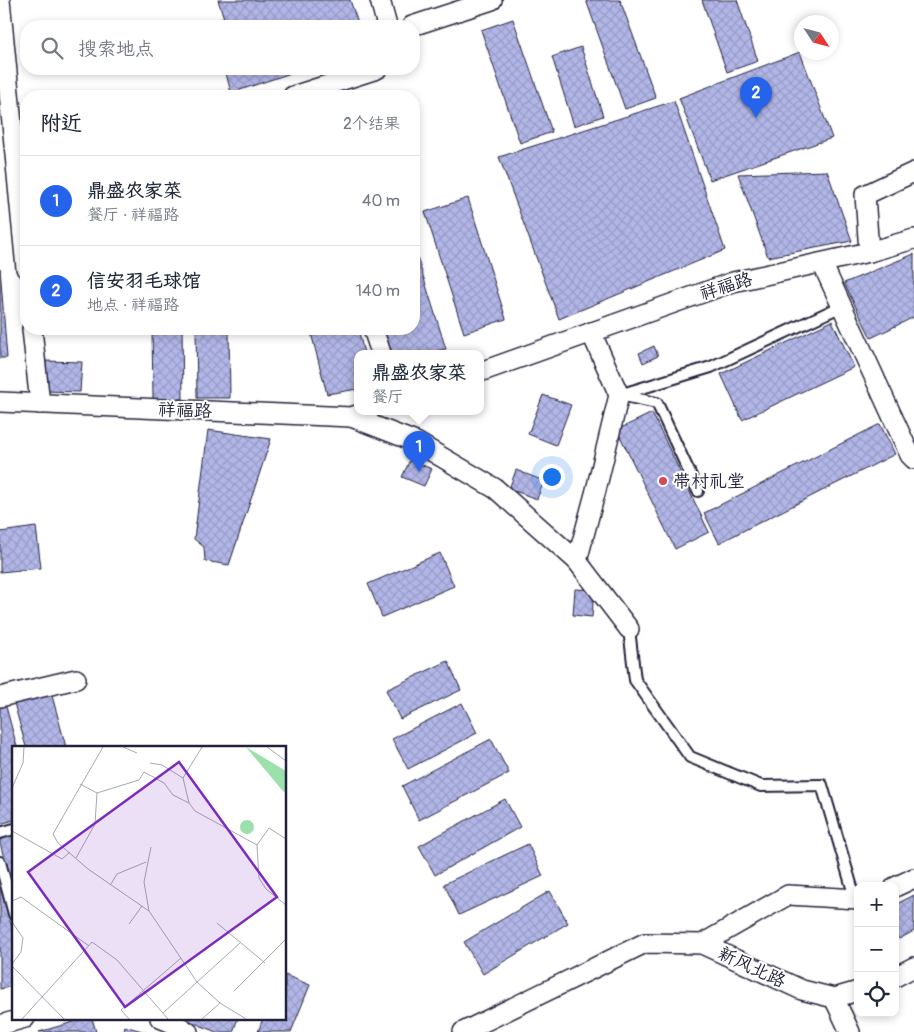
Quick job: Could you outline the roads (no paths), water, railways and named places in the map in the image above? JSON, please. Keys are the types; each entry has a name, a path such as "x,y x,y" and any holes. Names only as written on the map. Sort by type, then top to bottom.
{"street":[{"path":"0,0 20,206"},
{"path":"380,0 385,20"},
{"path":"420,23 492,0"},
{"path":"312,90 358,75"},
{"path":"869,252 865,194 914,172"},
{"name":"祥福路","path":"484,371 733,282 869,252 914,239"},
{"path":"822,263 913,456"},
{"path":"577,561 619,395 591,332"},
{"path":"33,335 40,404"},
{"path":"375,335 380,350"},
{"name":"祥福路","path":"0,402 351,417 357,415"},
{"path":"351,417 416,442 496,490 577,561 628,629"},
{"path":"0,697 76,679"},
{"path":"899,885 914,878"},
{"path":"702,944 788,895 854,901"},
{"name":"新风北路","path":"463,1032 645,943 702,944 802,990 834,998"},
{"path":"899,975 914,967"},
{"path":"850,1032 834,998 854,992"},
{"path":"0,1025 18,1020"},
{"path":"165,1020 188,1032"}],"lane":[{"path":"619,395 710,367 842,306"},
{"path":"619,395 656,404 698,491"},
{"path":"628,629 635,680 690,757 761,786 822,785 854,891"},
{"path":"0,862 12,907"}],"place":[{"name":"信安羽毛球馆","path":"756,118"},
{"name":"鼎盛农家菜","path":"419,472"},
{"name":"带村礼堂","path":"663,481"}]}
